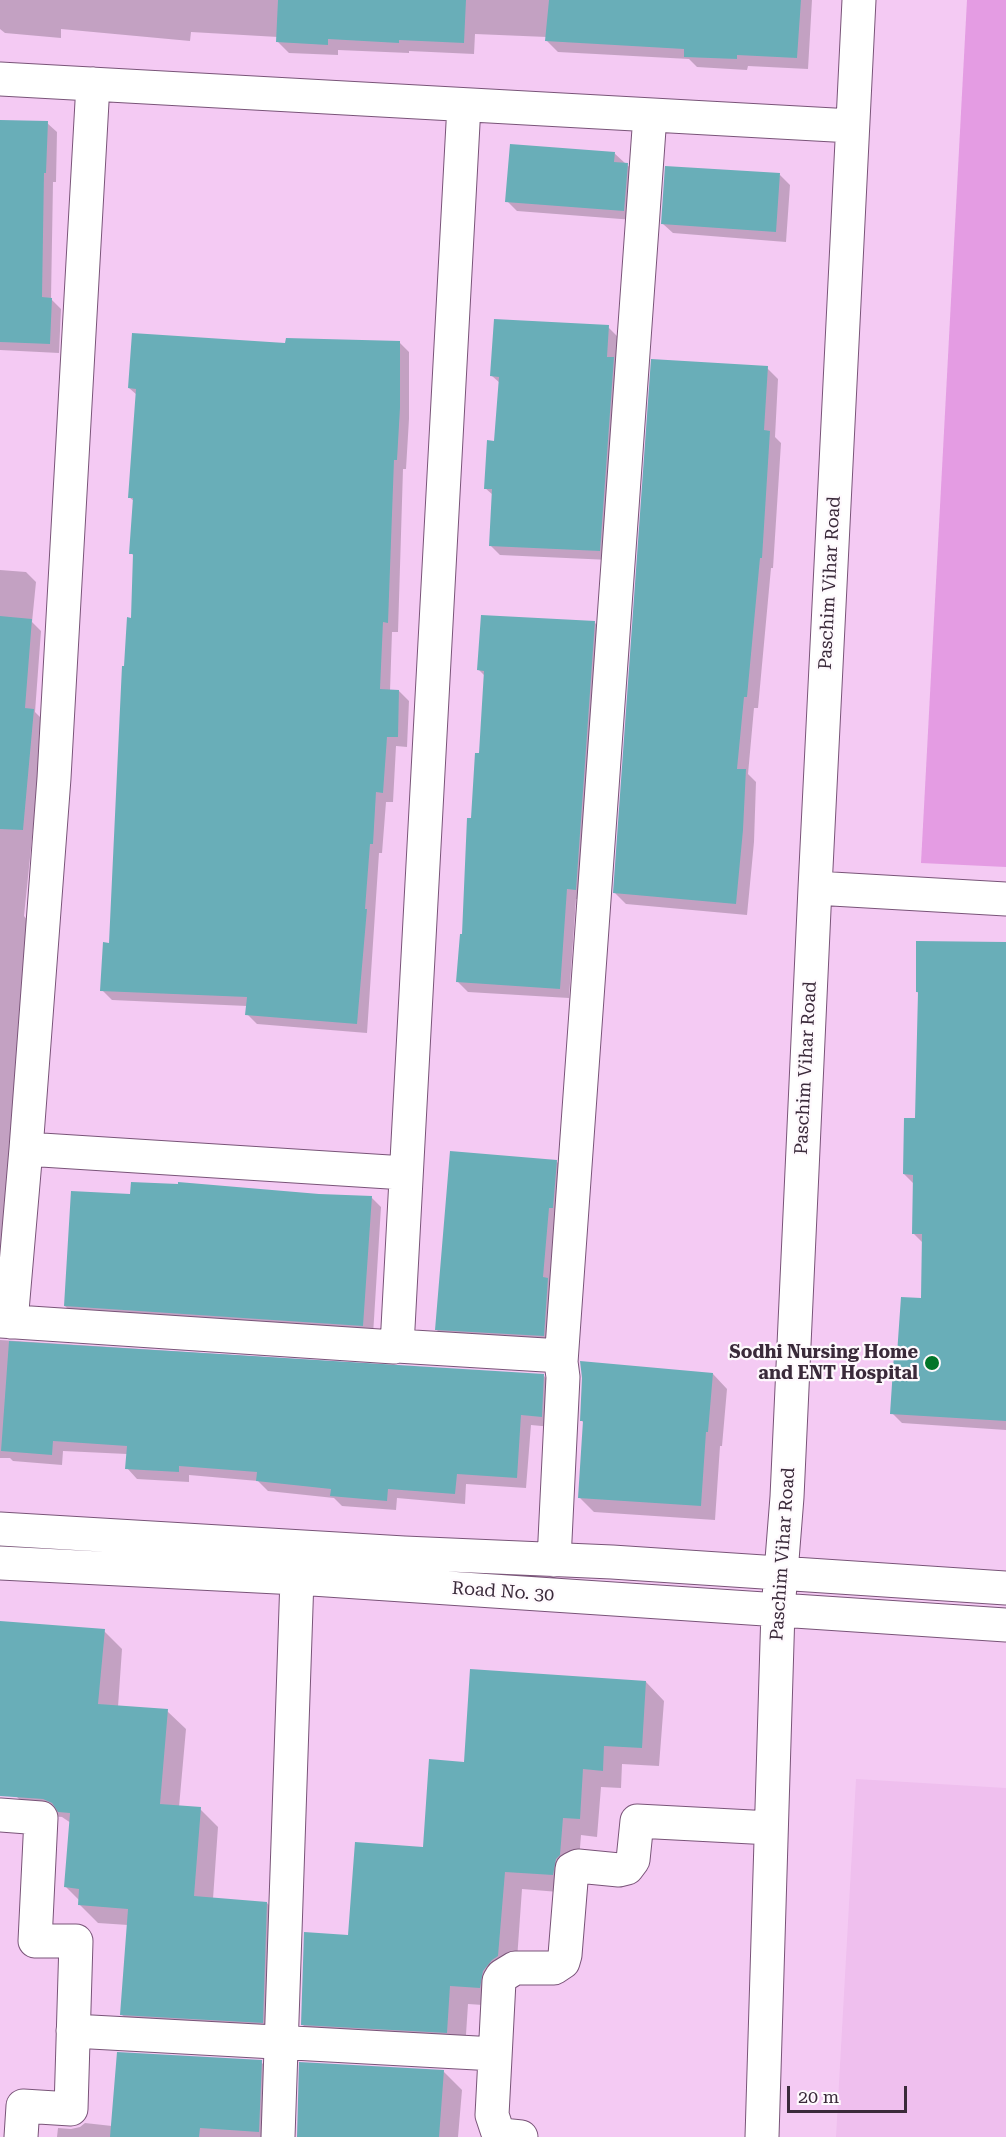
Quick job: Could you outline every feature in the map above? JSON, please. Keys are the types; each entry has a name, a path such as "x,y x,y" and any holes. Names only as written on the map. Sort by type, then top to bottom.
{"street":[{"name":"Paschim Vihar Road","path":"762,2137 778,1610 787,1497 859,0"},
{"path":"0,79 852,126"},
{"path":"93,84 54,777 26,1149 5,1322 545,1355 552,1356 561,1362"},
{"path":"397,1346 464,105"},
{"path":"554,1560 563,1377 561,1362 650,115"},
{"path":"815,888 1006,899"},
{"path":"26,1149 405,1173"},
{"name":"Road No. 30","path":"0,1529 1006,1588"},
{"name":"Road No. 30","path":"0,1563 297,1578 1006,1626"},
{"path":"278,2137 297,1578"},
{"path":"0,1815 41,1818 36,1941 76,1941 71,2109 23,2106 21,2137"},
{"path":"521,2137 502,2135 494,2125 492,2115 499,1981 502,1976 515,1968 554,1968 566,1954 572,1869 578,1866 619,1870 627,1868 633,1860 637,1821 771,1828"},
{"path":"73,2031 495,2054"}],"shaded area":[{"path":"967,0 1006,0 1006,867 921,863"},
{"path":"856,1779 1006,1788 1006,2137 836,2137"}],"building":[{"path":"278,0 466,0 464,43 399,40 399,43 328,39 328,45 276,42"},
{"path":"549,0 801,0 797,58 737,55 737,59 684,57 684,49 545,41"},
{"path":"0,120 48,121 46,173 44,173 42,297 52,298 50,344 0,342"},
{"path":"510,144 615,152 614,162 628,163 624,211 505,202"},
{"path":"665,166 780,173 776,232 661,224"},
{"path":"494,319 609,325 607,357 614,357 600,551 489,546 492,489 484,489 487,440 494,441 499,377 490,376"},
{"path":"132,333 285,343 286,338 400,341 400,408 397,460 394,460 388,623 383,622 380,689 399,690 398,737 387,737 383,793 376,792 357,1024 245,1015 247,997 100,991 103,942 109,943 122,666 124,666 127,617 131,618 133,554 129,554 133,498 128,498 136,389 128,388"},
{"path":"651,359 768,366 764,430 770,431 762,558 760,558 747,697 744,697 737,769 746,769 736,904 613,893"},
{"path":"481,615 595,621 576,890 567,889 560,989 456,982 460,934 462,934 467,818 471,818 475,753 479,753 484,671 477,670"},
{"path":"0,616 32,619 25,708 34,709 23,830 0,829"},
{"path":"916,941 1006,942 1006,1421 890,1414 901,1297 921,1298 922,1234 912,1234 913,1175 903,1174 904,1118 915,1118 918,992 916,992"},
{"path":"450,1151 557,1160 553,1208 549,1208 543,1277 548,1278 544,1336 435,1330"},
{"path":"131,1182 178,1184 178,1182 319,1194 372,1196 363,1326 64,1306 71,1191 130,1194"},
{"path":"9,1341 544,1374 542,1417 521,1415 517,1478 457,1474 455,1494 388,1489 387,1501 330,1496 331,1489 256,1481 257,1472 179,1466 179,1472 125,1469 127,1446 53,1441 52,1455 1,1451"},
{"path":"580,1361 713,1373 701,1506 578,1498 583,1421 580,1421 582,1378"},
{"path":"0,1621 105,1629 98,1704 168,1709 160,1804 201,1807 194,1896 267,1902 263,2023 120,2015 128,1909 78,1905 79,1889 64,1887 70,1813 58,1812 52,1803 43,1799 0,1796"},
{"path":"470,1669 646,1681 642,1748 604,1746 603,1771 583,1769 580,1819 563,1818 560,1855 556,1859 553,1875 505,1872 498,1956 483,1971 480,1988 450,1986 447,2033 301,2025 304,1932 348,1935 355,1842 423,1847 429,1759 464,1762"},
{"path":"117,2052 262,2060 259,2132 200,2128 199,2137 110,2137"},
{"path":"299,2062 444,2070 439,2137 297,2137"}],"place":[{"name":"Sodhi Nursing Home and ENT Hospital","path":"932,1363"}]}
